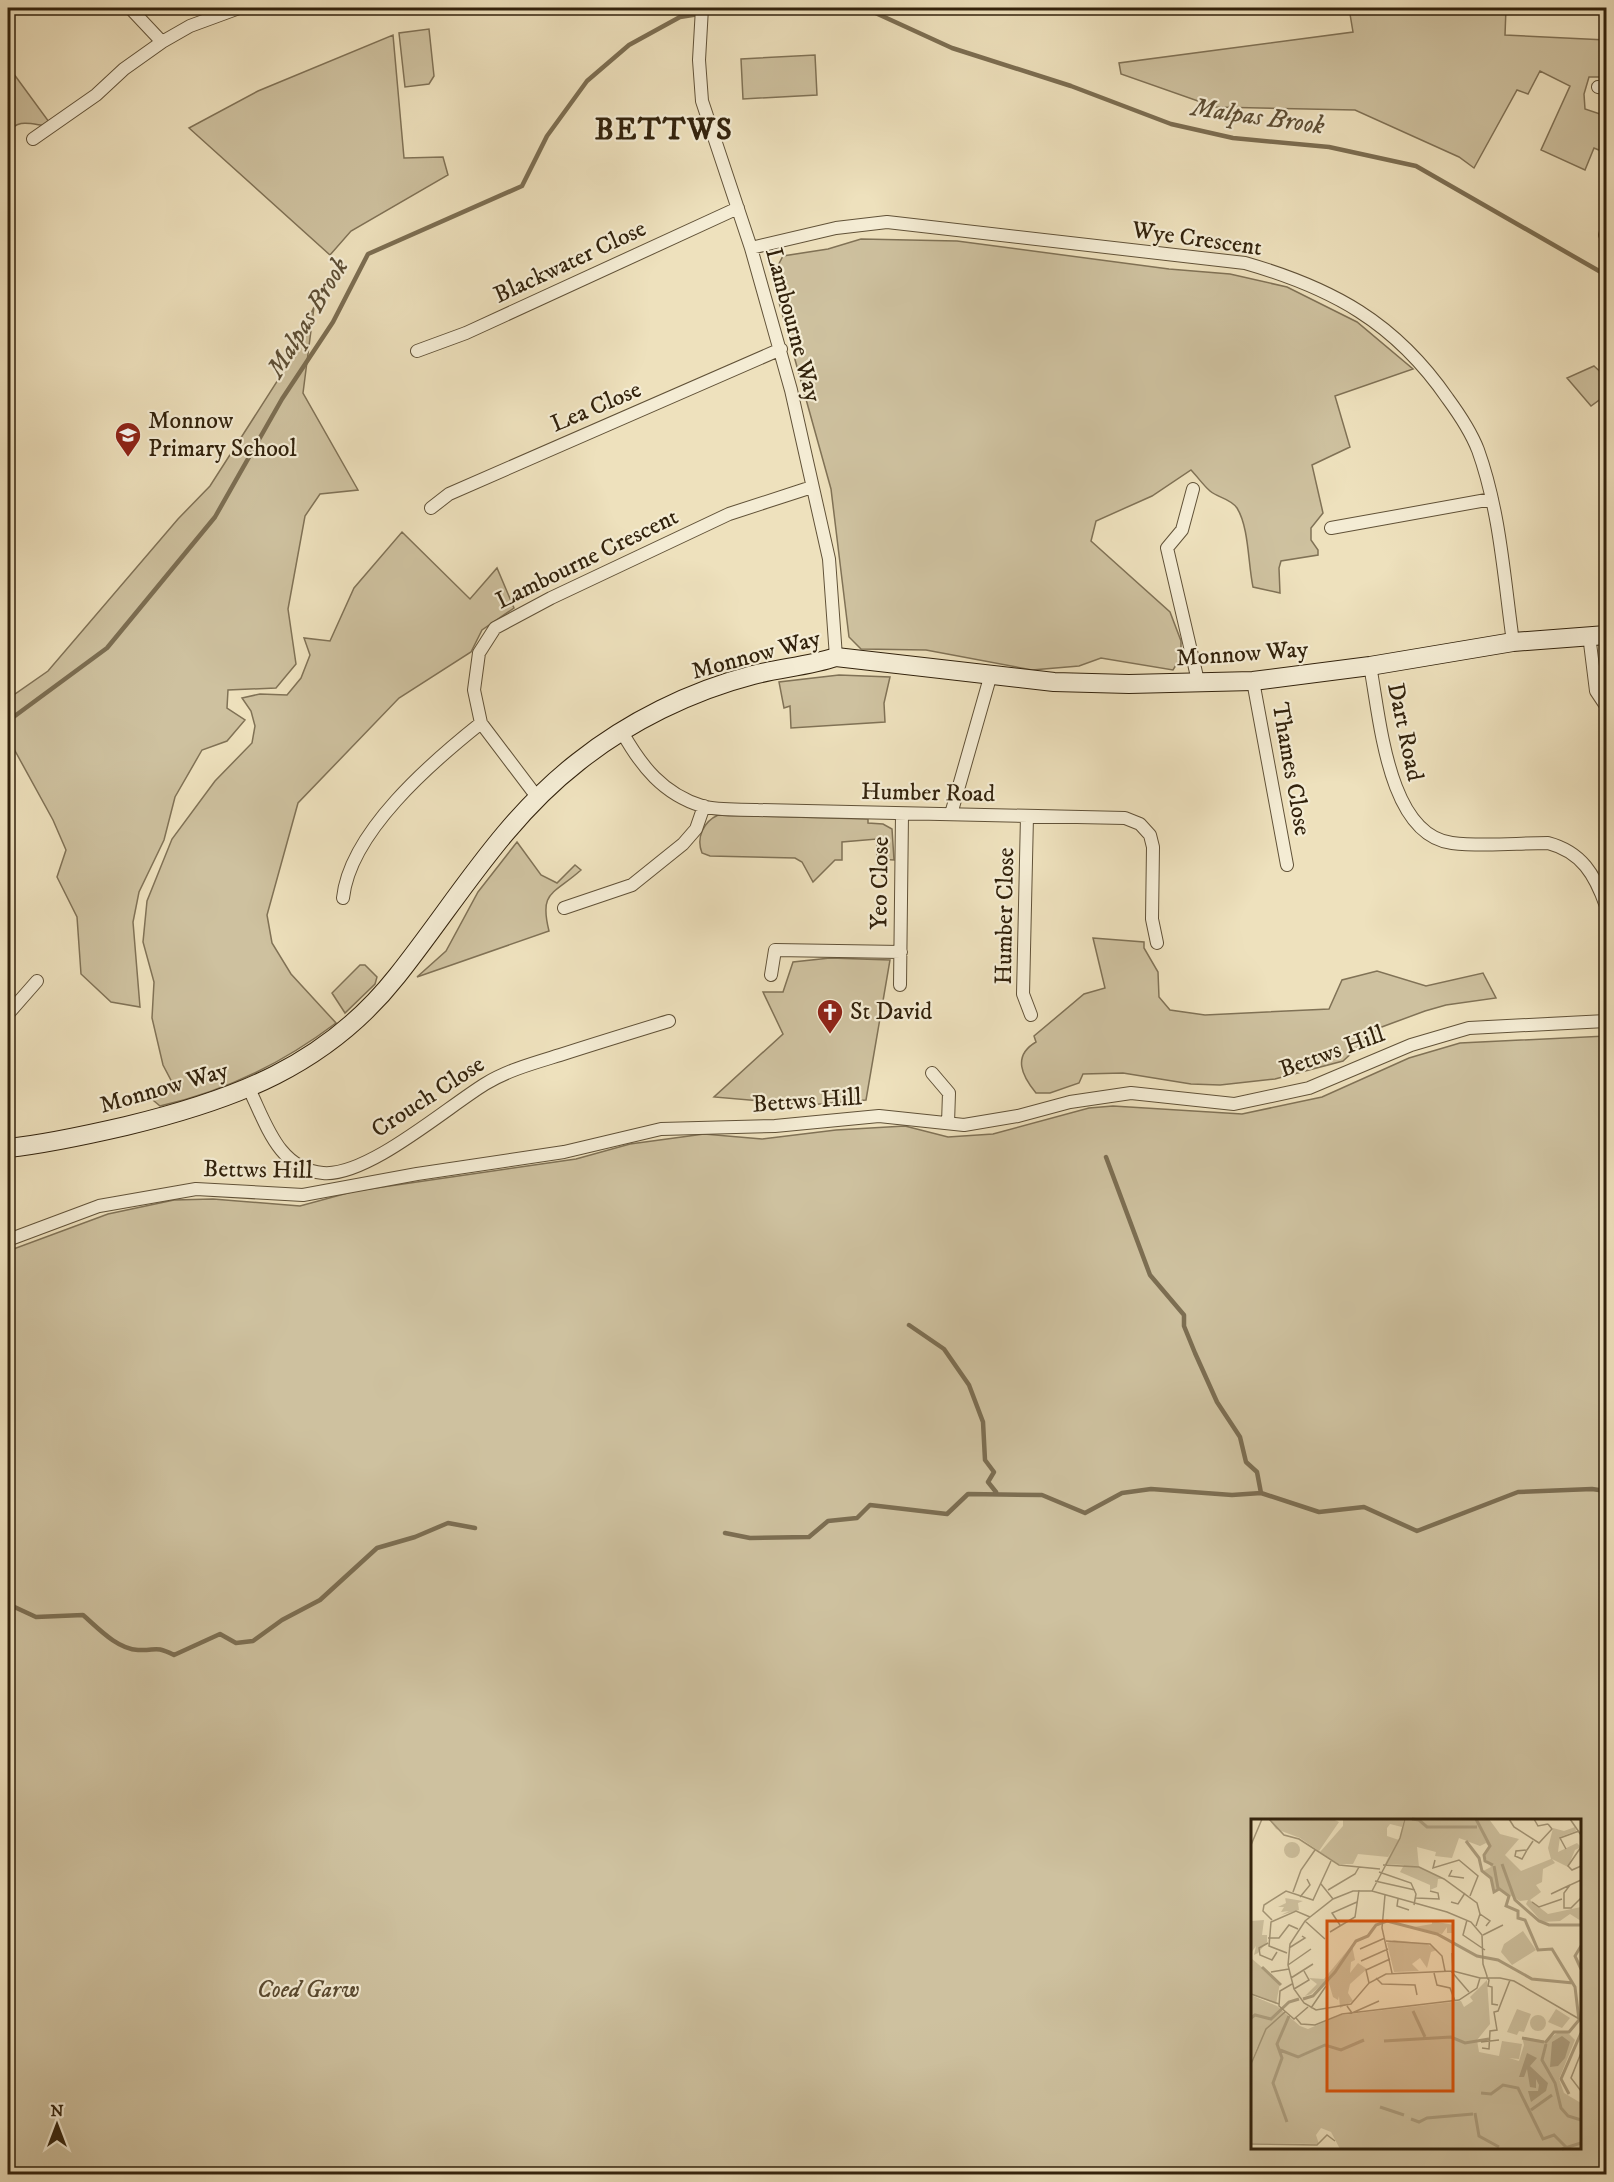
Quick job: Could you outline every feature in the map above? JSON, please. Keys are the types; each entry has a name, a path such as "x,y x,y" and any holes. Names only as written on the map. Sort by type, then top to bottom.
{"street":[{"path":"130,8 162,42"},
{"path":"33,139 96,95 124,69 162,42 190,26 239,8"},
{"name":"Lambourne Way","path":"702,8 699,80 702,101 751,248 781,349 829,559 836,657"},
{"name":"Blackwater Close","path":"417,351 466,333 738,208"},
{"name":"Wye Crescent","path":"751,248 836,228 886,222 1245,263 1287,275 1326,291 1361,312 1405,344 1436,381 1461,418 1477,448 1492,500 1513,642"},
{"name":"Lea Close","path":"431,508 449,494 781,349"},
{"name":"Lambourne Crescent","path":"537,796 481,723 476,709 474,690 478,653 495,628 551,597 729,514 812,487"},
{"path":"1193,489 1182,530 1167,548 1198,681"},
{"path":"1331,528 1492,500"},
{"path":"1598,635 1596,691 1606,706"},
{"name":"Monnow Way","path":"8,1148 96,1133 192,1110 249,1089 302,1062 349,1026 395,978 490,849 537,796 579,760 621,732 671,705 750,676 818,663 836,657 1066,682 1128,684 1253,681 1370,666 1513,642 1598,635"},
{"name":"Dart Road","path":"1370,666 1394,786 1411,818 1431,834 1450,843 1548,843 1564,847 1577,855 1603,883 1606,906"},
{"path":"951,814 991,674"},
{"name":"Thames Close","path":"1253,681 1287,865"},
{"path":"343,898 345,878 369,836 403,794 454,744 481,723"},
{"name":"Humber Road","path":"621,732 636,757 656,781 680,796 704,806 1125,818 1140,824 1150,834 1153,848 1152,919 1157,943"},
{"path":"564,908 632,885 684,844 696,829 704,806"},
{"name":"Yeo Close","path":"900,985 902,813"},
{"name":"Humber Close","path":"1027,816 1023,994 1031,1015"},
{"name":"Yeo Close","path":"771,975 775,950 901,952"},
{"path":"8,1014 37,981"},
{"name":"Crouch Close","path":"249,1089 277,1148 296,1165 323,1173 349,1168 386,1151 442,1112 509,1071 669,1021"},
{"name":"Bettws Hill","path":"8,1240 99,1206 196,1189 303,1195 417,1174 564,1152 661,1129 775,1126 879,1116 964,1125 1007,1118 1070,1102 1131,1093 1233,1104 1309,1088 1411,1045 1469,1028 1606,1021"},
{"path":"932,1073 949,1093 948,1123"}],"green space":[{"path":"1349,8 1458,10 1458,8 1506,8 1505,35 1606,40 1606,77 1589,77 1584,94 1585,109 1606,116 1604,126 1606,128 1606,153 1594,148 1585,170 1541,150 1570,86 1540,71 1528,94 1517,90 1474,168 1459,157 1355,110 1215,107 1121,74 1119,63 1353,32"},
{"path":"429,29 434,76 429,84 405,87 399,33"},
{"path":"393,35 404,158 443,157 448,175 351,231 330,255 189,128 258,91"},
{"path":"815,55 817,95 743,99 741,59"},
{"path":"8,66 52,126 22,123 12,128 8,139"},
{"path":"861,239 957,241 1169,269 1230,274 1287,287 1357,322 1413,369 1335,396 1350,447 1312,465 1323,513 1311,528 1311,540 1318,550 1318,555 1281,561 1280,593 1253,587 1244,525 1237,508 1231,502 1210,491 1191,470 1152,496 1096,521 1091,541 1170,612 1181,641 1181,657 1173,670 1101,658 1079,666 1032,670 926,650 861,649 849,637 831,489 772,277 783,256 828,249"},
{"path":"314,307 303,393 358,490 320,494 305,516 288,609 296,664 276,688 228,690 227,708 245,720 227,741 202,750 175,797 164,840 139,892 133,922 140,1007 111,1002 81,974 77,917 57,877 66,850 53,820 14,749 8,753 8,699 48,671 178,519 210,486 285,369"},
{"path":"1594,366 1606,377 1606,395 1591,406 1567,378"},
{"path":"402,532 470,599 497,568 514,608 482,630 471,652 399,698 298,803 267,915 272,943 291,974 336,1023 295,1051 252,1074 207,1093 160,1106 153,1100 174,1086 163,1065 152,1018 154,982 143,942 147,901 172,839 215,781 252,743 255,726 251,711 242,698 260,694 287,695 301,678 310,655 304,638 330,641 354,588"},
{"path":"839,675 890,677 884,703 885,722 791,728 790,706 784,708 779,682"},
{"path":"718,815 868,819 868,823 883,824 892,829 894,860 877,859 877,839 842,842 842,860 835,860 813,882 802,862 795,858 710,856 702,853 700,836 708,822"},
{"path":"517,842 541,875 557,883 575,865 581,870 556,890 547,901 546,918 549,931 417,977 446,951 478,892"},
{"path":"1093,938 1144,942 1144,948 1158,972 1159,997 1170,1010 1205,1015 1329,1009 1342,980 1377,971 1426,986 1483,973 1496,998 1446,1005 1425,1011 1379,1028 1343,1061 1275,1079 1220,1085 1191,1084 1123,1073 1083,1074 1079,1083 1050,1093 1036,1093 1027,1080 1022,1066 1024,1053 1036,1042 1034,1036 1084,994 1105,988"},
{"path":"830,958 890,960 866,1100 808,1105 714,1097 783,1034 763,992 783,992 793,962"},
{"path":"360,965 365,965 377,977 375,984 345,1013 332,993"},
{"name":"Coed Garw","path":"1606,1036 1606,2174 8,2174 8,1251 108,1214 174,1200 213,1199 300,1206 355,1191 576,1159 630,1144 704,1134 762,1139 836,1130 905,1126 948,1137 993,1134 1089,1108 1113,1106 1242,1114 1322,1097 1409,1058 1460,1043"}],"waterway":[{"name":"Malpas Brook","path":"8,721 107,648 215,517 282,399 333,322 368,254 522,186 547,136 587,81 629,45 680,17 737,8"},
{"name":"Malpas Brook","path":"858,8 869,10 952,48 1071,86 1171,124 1233,138 1329,147 1416,166 1606,275"},
{"path":"1106,1157 1150,1275 1184,1315 1184,1326 1195,1353 1217,1402 1240,1437 1246,1462 1257,1472 1261,1493"},
{"path":"909,1325 944,1349 969,1385 983,1422 985,1460 994,1472 988,1482 996,1492"},
{"path":"725,1533 750,1538 809,1537 828,1521 857,1518 870,1505 947,1514 968,1494 1042,1495 1085,1513 1122,1493 1151,1489 1232,1495 1261,1493 1319,1512 1364,1507 1417,1531 1518,1492 1592,1489 1606,1491"},
{"path":"8,1604 36,1617 83,1615 108,1637 123,1646 138,1650 159,1649 174,1655 220,1634 236,1643 253,1641 282,1620 320,1600 377,1548 415,1537 448,1523 475,1528"}],"place":[{"name":"Monnow Primary School","path":"128,458"},
{"name":"St David","path":"830,1035"}],"district":[{"name":"BETTWS","path":"664,130"}]}
